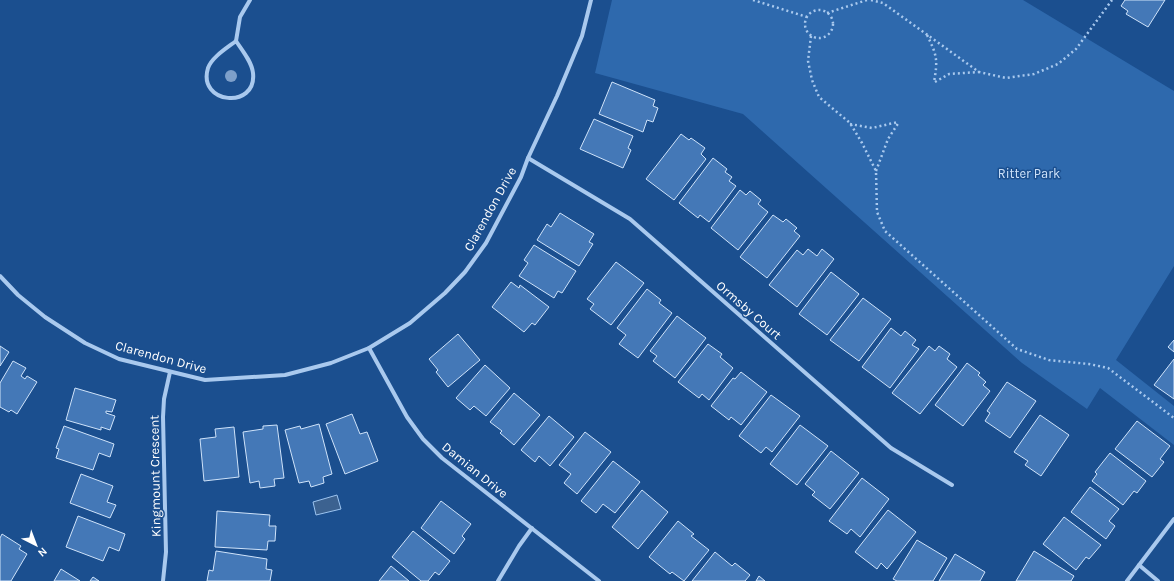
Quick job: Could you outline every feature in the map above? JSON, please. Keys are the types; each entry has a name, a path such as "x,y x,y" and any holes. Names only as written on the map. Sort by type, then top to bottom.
{"street":[{"path":"236,40 251,65 253,80 251,87 246,92 233,99 226,99 215,93 208,83 208,68 212,61 236,40 240,16 250,0"},
{"name":"Clarendon Drive","path":"0,276 18,295 45,317 84,343 120,359 205,380 285,374 331,363 368,348 410,323 445,293 465,272 486,243 521,177 528,158 557,96 582,36 591,0"},
{"name":"Ormsby Court","path":"528,158 630,219 891,448 952,484"},
{"name":"Damian Drive","path":"368,348 407,418 423,439 442,458 599,581"},
{"name":"Kingmount Crescent","path":"163,581 166,552 163,417 164,399 170,372"},
{"path":"1127,581 1174,519"},
{"path":"498,581 519,546 532,528"},
{"path":"1139,564 1158,581"}],"path":[{"path":"753,0 807,17"},
{"path":"827,13 867,0"},
{"path":"871,0 883,3 979,72"},
{"path":"926,34 935,52 937,66 934,82 949,74 979,72 1006,78 1034,74 1058,64 1076,49 1112,0"},
{"path":"822,10 831,17 833,27 829,34 821,38 816,38 807,32 805,27 807,17 812,12 822,10"},
{"path":"811,36 808,61 812,80 819,97 850,124 862,143 876,171"},
{"path":"850,124 872,128 899,122 888,139 876,171 877,212 885,231 1017,349 1050,360 1089,364 1108,368 1174,418"}],"green space":[{"name":"Ritter Park","path":"612,0 1023,0 1174,91 1174,266 1116,360 1174,406 1174,445 1100,388 1087,409 1022,363 743,114 595,73"}],"shaded area":[{"path":"337,495 341,509 316,515 313,502"}],"building":[{"path":"1125,0 1165,0 1148,27 1126,14 1128,11 1121,6"},
{"path":"612,82 655,100 653,106 658,108 653,122 647,120 643,132 599,114"},
{"path":"594,119 633,136 628,148 631,150 623,168 580,149"},
{"path":"681,134 689,140 691,138 705,148 701,154 706,159 674,200 646,179"},
{"path":"713,158 727,169 725,172 732,177 729,181 736,186 709,222 700,215 698,218 679,203"},
{"path":"740,190 746,195 750,191 761,200 758,204 768,212 738,250 711,228"},
{"path":"560,213 594,234 589,242 593,244 579,266 537,240 547,224 551,227"},
{"path":"773,215 783,222 786,219 797,228 794,231 800,236 767,278 740,257"},
{"path":"534,245 576,271 562,293 558,291 554,298 519,276 528,263 524,260"},
{"path":"808,249 817,256 822,249 834,259 797,307 769,285 797,250 803,255"},
{"path":"616,262 644,283 611,325 590,309 594,304 587,299"},
{"path":"831,272 859,294 827,335 799,314"},
{"path":"511,282 519,288 520,285 549,307 535,325 532,323 524,332 492,307"},
{"path":"647,289 661,300 659,303 672,313 638,358 619,344 626,335 617,328"},
{"path":"863,298 891,319 859,361 830,340"},
{"path":"677,316 706,338 675,378 653,361 657,356 650,351"},
{"path":"891,328 901,336 905,331 916,340 912,345 919,349 890,388 862,367"},
{"path":"458,334 480,360 448,387 436,372 438,370 429,359"},
{"path":"1174,340 1174,352 1168,347"},
{"path":"708,344 722,354 720,357 733,368 709,400 702,394 699,398 678,382"},
{"path":"0,346 9,352 0,366"},
{"path":"929,346 935,351 939,346 950,354 947,359 957,367 920,414 892,393"},
{"path":"1174,359 1174,399 1154,385"},
{"path":"13,361 26,368 21,376 25,379 27,376 37,382 17,414 11,410 9,412 0,407 0,383"},
{"path":"967,363 980,373 978,375 986,382 983,385 990,391 963,426 935,405"},
{"path":"485,365 510,388 486,416 474,406 470,410 456,398"},
{"path":"741,372 767,392 741,425 731,417 729,420 711,406 733,378 735,379"},
{"path":"1007,382 1036,401 1010,438 985,421 990,413 987,411"},
{"path":"75,388 116,400 112,412 106,411 106,413 115,416 110,430 101,427 101,430 66,420"},
{"path":"514,393 540,415 514,445 500,433 502,431 490,422"},
{"path":"771,395 800,416 772,452 766,447 761,453 739,436"},
{"path":"352,414 360,434 367,432 378,461 345,474 326,424"},
{"path":"1040,415 1069,435 1041,476 1025,465 1028,461 1014,452"},
{"path":"549,416 574,437 550,466 539,456 535,462 521,450"},
{"path":"1137,421 1170,446 1160,459 1164,462 1152,477 1115,449"},
{"path":"319,424 332,474 323,477 324,483 311,487 309,481 299,483 285,430 300,426 301,429"},
{"path":"277,425 284,478 274,479 275,486 260,488 259,481 250,483 243,432 263,429 263,426"},
{"path":"800,425 828,446 797,485 770,464"},
{"path":"64,426 114,444 110,457 99,453 93,470 56,458 59,449 56,448"},
{"path":"234,427 239,477 204,481 200,439 216,437 215,429"},
{"path":"585,432 611,452 577,494 564,483 571,474 559,465"},
{"path":"831,451 859,473 830,509 812,495 815,492 805,484"},
{"path":"1110,453 1146,481 1137,493 1134,491 1123,505 1092,481 1097,474 1095,472"},
{"path":"613,461 640,482 615,513 603,504 596,513 581,501"},
{"path":"81,474 113,486 107,502 116,505 110,518 70,503"},
{"path":"862,478 889,499 860,537 851,529 847,534 829,521"},
{"path":"1090,487 1119,509 1109,521 1115,526 1106,539 1071,512"},
{"path":"642,490 668,512 638,549 612,527"},
{"path":"441,501 471,524 462,536 465,539 454,554 421,528"},
{"path":"888,510 916,532 887,569 881,563 877,569 855,552"},
{"path":"217,511 270,515 269,526 276,526 275,541 268,541 267,550 215,547"},
{"path":"78,516 125,534 119,551 109,547 103,561 66,547"},
{"path":"1064,517 1101,545 1089,559 1086,557 1076,570 1043,544"},
{"path":"678,521 694,534 691,536 709,550 684,581 672,572 670,574 649,557"},
{"path":"413,531 450,561 439,575 435,572 428,581 421,581 392,557"},
{"path":"2,534 21,546 19,549 27,554 11,581 0,581 0,538"},
{"path":"917,540 947,558 933,581 897,581 893,579"},
{"path":"216,551 267,559 266,569 272,570 270,581 207,581 209,570 213,571"},
{"path":"1034,551 1074,576 1071,581 1016,581"},
{"path":"715,552 732,566 735,563 750,575 745,581 692,581"},
{"path":"955,554 985,572 980,581 939,581"},
{"path":"391,566 409,581 379,581"},
{"path":"61,569 80,581 54,581"},
{"path":"759,576 765,581 756,581"},
{"path":"93,577 99,581 90,581"}]}
